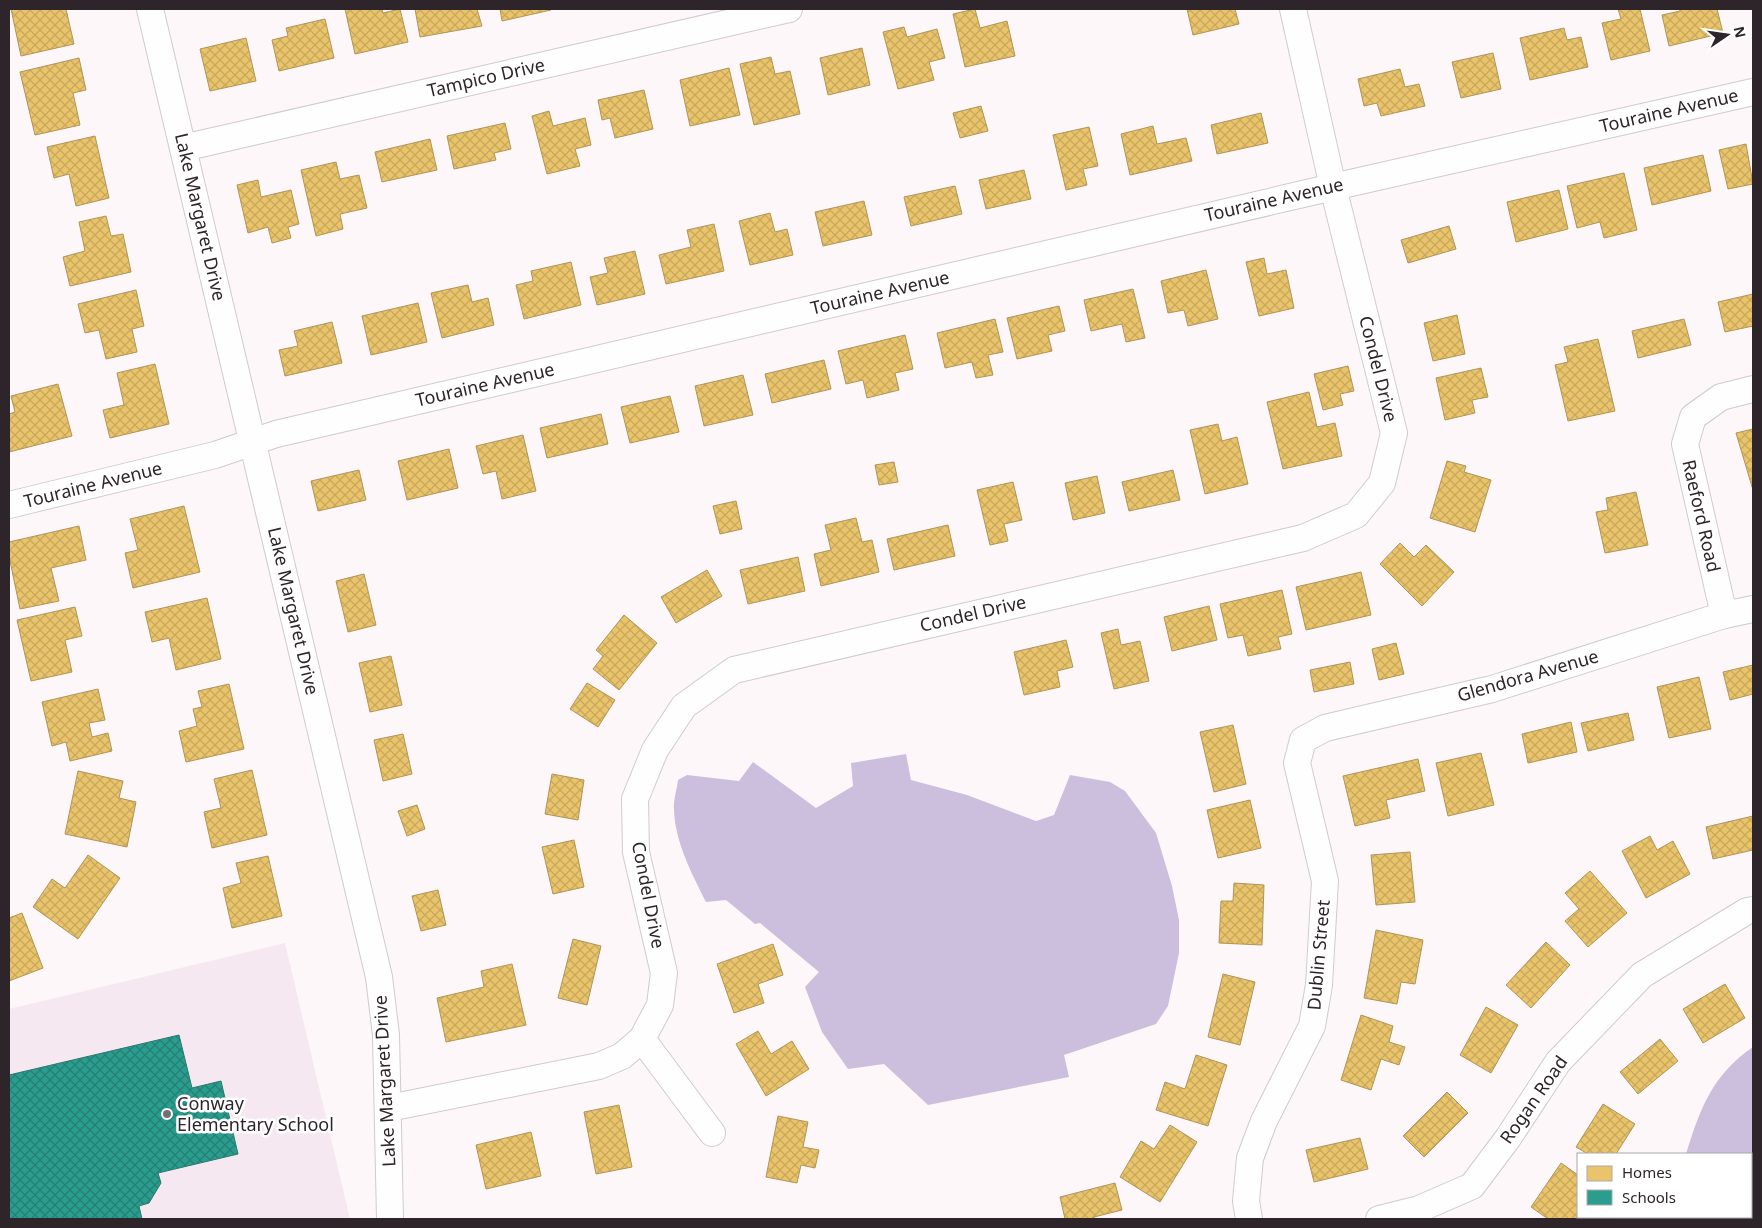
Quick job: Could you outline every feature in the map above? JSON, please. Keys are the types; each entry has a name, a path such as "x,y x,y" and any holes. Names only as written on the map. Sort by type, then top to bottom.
{"street":[{"name":"Lake Margaret Drive","path":"150,9 377,969 386,1035 390,1219"},
{"name":"Tampico Drive","path":"183,148 789,9"},
{"name":"Condel Drive","path":"389,1108 598,1066 622,1056 642,1039 660,1005 664,973 636,852 635,799 655,750 684,706 734,670 1303,538 1356,515 1382,483 1394,433 1332,187 1293,9"},
{"name":"Touraine Avenue","path":"9,505 214,455 286,432 1332,187 1753,92"},
{"name":"Raeford Road","path":"1724,615 1685,444 1693,417 1721,397 1753,389"},
{"name":"Glendora Avenue","path":"1303,740 1325,728 1492,689 1724,615 1753,609"},
{"name":"Dublin Street","path":"1249,1219 1246,1201 1250,1158 1264,1121 1312,1026 1319,984 1325,881 1297,763 1303,740"},
{"name":"Rogan Road","path":"1379,1219 1419,1209 1472,1186 1508,1138 1558,1062 1642,975 1747,911 1753,910"},
{"path":"642,1039 712,1133"}],"shaded area":[{"path":"906,754 911,780 967,795 1036,821 1054,815 1070,775 1110,782 1125,791 1156,833 1172,886 1179,920 1179,953 1168,1006 1156,1024 1064,1055 1069,1077 928,1105 884,1064 848,1069 822,1032 805,987 819,972 760,923 755,924 726,900 706,902 685,858 677,834 674,806 678,780 687,775 739,781 753,762 816,808 853,786 851,763"},
{"name":"Conway Elementary School","path":"285,943 350,1219 9,1219 9,1009"},
{"path":"1753,1047 1753,1219 1669,1219 1752,1218 1752,1153 1686,1153 1709,1094 1727,1069"}],"building: Homes":[{"path":"11,9 66,9 74,44 21,56"},
{"path":"345,9 382,9 383,13 400,9 408,42 355,54"},
{"path":"415,9 477,9 482,26 420,37"},
{"path":"500,9 550,9 551,10 502,21"},
{"path":"975,9 980,28 1007,21 1015,56 965,67 953,14"},
{"path":"1187,9 1235,9 1239,24 1193,35"},
{"path":"1618,9 1640,9 1650,51 1611,60 1602,23 1621,19"},
{"path":"1680,9 1717,9 1723,33 1669,46 1662,15 1680,11"},
{"path":"325,19 334,58 279,71 272,40 288,36 286,28"},
{"path":"904,27 907,37 937,29 945,58 929,62 934,80 898,89 883,32"},
{"path":"1564,28 1567,40 1581,37 1588,67 1530,80 1520,38"},
{"path":"246,38 256,81 210,91 200,49"},
{"path":"862,48 870,85 828,95 820,58"},
{"path":"1493,53 1501,89 1461,98 1452,62"},
{"path":"771,57 775,74 790,71 800,114 754,125 740,64"},
{"path":"79,58 86,90 73,93 80,125 35,135 20,72"},
{"path":"729,68 740,115 690,126 680,80"},
{"path":"1400,69 1405,87 1419,84 1425,106 1381,116 1377,103 1364,106 1358,79"},
{"path":"644,90 653,129 615,138 610,118 602,120 598,100"},
{"path":"981,106 988,131 960,138 953,113"},
{"path":"549,111 553,126 585,118 591,145 575,149 580,166 547,174 532,116"},
{"path":"1261,113 1268,143 1217,154 1211,125"},
{"path":"505,123 511,149 494,153 496,160 454,169 447,136"},
{"path":"1153,126 1157,144 1186,138 1192,161 1130,175 1121,134"},
{"path":"1089,127 1098,166 1083,169 1087,185 1066,190 1053,135"},
{"path":"95,136 109,198 76,206 69,174 54,178 47,147"},
{"path":"430,139 437,170 382,182 375,152"},
{"path":"1746,144 1753,184 1728,189 1719,150"},
{"path":"1703,155 1711,191 1652,205 1644,168"},
{"path":"336,162 340,179 359,175 367,208 340,214 343,229 316,236 301,170"},
{"path":"1024,170 1031,199 986,209 979,180"},
{"path":"1624,173 1637,230 1604,238 1600,222 1577,228 1567,186"},
{"path":"258,180 261,197 291,190 299,224 288,227 291,238 272,243 268,227 248,233 237,185"},
{"path":"955,186 962,214 911,226 904,197"},
{"path":"1559,190 1568,229 1516,242 1507,202"},
{"path":"864,201 872,235 823,246 815,212"},
{"path":"770,213 775,232 787,229 793,255 750,265 739,221"},
{"path":"106,216 111,236 123,234 131,272 70,286 63,257 85,251 79,222"},
{"path":"714,224 724,271 666,284 659,255 691,247 687,230"},
{"path":"1449,226 1456,249 1408,263 1401,240"},
{"path":"635,251 645,294 597,305 590,277 608,273 604,258"},
{"path":"1264,258 1267,274 1286,270 1294,308 1259,316 1246,262"},
{"path":"571,262 581,305 524,319 516,285 533,281 531,271"},
{"path":"1206,270 1218,319 1188,326 1184,310 1168,313 1161,281"},
{"path":"468,285 472,302 488,298 494,325 442,338 431,293"},
{"path":"1133,289 1145,338 1126,342 1122,324 1091,331 1084,300"},
{"path":"136,290 144,326 132,329 137,352 106,359 99,330 85,333 78,304"},
{"path":"1753,294 1753,326 1725,332 1718,302"},
{"path":"418,303 427,342 371,355 362,316"},
{"path":"1059,306 1065,331 1048,335 1052,351 1017,359 1007,318"},
{"path":"1457,315 1465,354 1433,361 1424,323"},
{"path":"995,319 1003,352 988,355 993,375 976,378 972,362 945,368 937,333"},
{"path":"1684,319 1691,345 1638,358 1632,331"},
{"path":"332,322 342,363 285,376 279,350 298,346 294,331"},
{"path":"905,335 913,369 895,373 899,390 867,398 863,380 846,384 838,351"},
{"path":"1598,339 1615,411 1568,421 1555,365 1568,362 1564,347"},
{"path":"824,360 831,389 772,403 765,374"},
{"path":"155,364 169,424 110,438 103,410 124,405 117,373"},
{"path":"1348,366 1354,391 1340,394 1343,405 1323,410 1314,374"},
{"path":"1481,368 1488,397 1472,400 1475,413 1445,420 1436,378"},
{"path":"743,375 753,415 704,426 695,386"},
{"path":"58,384 72,436 9,452 9,414 15,412 11,396"},
{"path":"1309,392 1317,427 1335,423 1342,456 1283,469 1267,402"},
{"path":"670,396 679,432 630,443 621,407"},
{"path":"601,414 608,444 547,458 540,428"},
{"path":"1218,424 1222,441 1237,437 1248,484 1205,494 1190,430"},
{"path":"1753,429 1753,490 1736,433"},
{"path":"523,435 536,491 502,499 496,471 483,474 476,446"},
{"path":"449,449 458,488 407,500 398,461"},
{"path":"1447,461 1466,466 1464,472 1491,480 1475,532 1430,518"},
{"path":"894,462 898,482 879,485 875,465"},
{"path":"359,470 366,500 318,511 311,481"},
{"path":"1173,470 1180,500 1129,511 1122,482"},
{"path":"1097,476 1105,513 1073,520 1065,483"},
{"path":"1013,482 1022,520 1004,524 1008,541 990,545 977,490"},
{"path":"1636,492 1648,545 1605,553 1596,512 1608,510 1606,498"},
{"path":"736,501 742,529 720,534 713,506"},
{"path":"184,506 200,572 133,588 125,553 138,550 130,519"},
{"path":"856,518 862,542 872,540 879,572 821,586 814,554 831,550 825,525"},
{"path":"948,525 955,556 894,570 887,539"},
{"path":"79,526 86,560 51,568 59,601 20,609 9,556 9,542"},
{"path":"1400,543 1414,557 1426,545 1454,572 1422,606 1380,564"},
{"path":"798,557 805,591 748,604 740,570"},
{"path":"707,570 722,596 676,623 661,597"},
{"path":"1361,572 1371,615 1306,630 1296,587"},
{"path":"364,574 376,625 348,632 336,581"},
{"path":"1282,590 1292,634 1278,637 1281,649 1248,656 1243,635 1228,638 1220,604"},
{"path":"207,598 221,659 176,670 169,638 152,642 145,612"},
{"path":"1209,606 1217,640 1172,651 1164,617"},
{"path":"75,607 82,636 65,640 72,672 31,681 17,620"},
{"path":"624,615 657,643 619,690 593,669 603,656 596,650"},
{"path":"1118,629 1121,645 1140,641 1149,681 1114,689 1101,633"},
{"path":"1066,640 1073,667 1057,671 1060,687 1024,695 1014,652"},
{"path":"1396,643 1404,674 1379,680 1372,649"},
{"path":"391,656 402,705 370,712 359,663"},
{"path":"1350,662 1354,684 1314,692 1310,670"},
{"path":"1753,665 1753,694 1730,700 1723,672"},
{"path":"1699,677 1711,729 1669,738 1657,687"},
{"path":"587,683 615,700 598,727 570,709"},
{"path":"229,684 244,749 186,762 179,731 197,726 193,709 202,707 198,691"},
{"path":"98,689 105,720 89,723 92,737 108,733 112,751 70,761 66,742 52,746 42,702"},
{"path":"1628,713 1634,740 1588,751 1581,723"},
{"path":"1571,722 1577,752 1528,763 1522,734"},
{"path":"1233,725 1246,784 1214,792 1200,732"},
{"path":"403,734 412,774 383,781 374,740"},
{"path":"1481,753 1494,805 1448,816 1436,763"},
{"path":"1418,759 1425,791 1386,800 1390,818 1355,826 1343,776"},
{"path":"252,770 267,835 212,848 204,812 221,808 214,779"},
{"path":"78,771 123,781 119,798 136,802 127,847 65,834"},
{"path":"552,774 584,780 578,820 545,814"},
{"path":"1250,800 1261,848 1218,858 1207,810"},
{"path":"417,805 425,829 407,836 398,811"},
{"path":"1753,816 1753,850 1713,859 1706,827"},
{"path":"1650,836 1657,850 1673,841 1690,874 1646,898 1622,851"},
{"path":"574,840 584,887 553,894 542,847"},
{"path":"1410,852 1415,902 1376,905 1371,855"},
{"path":"88,855 120,878 78,939 33,907 52,879 65,888"},
{"path":"268,856 282,916 232,928 223,888 241,883 236,863"},
{"path":"1590,871 1627,913 1588,947 1565,921 1579,909 1565,893"},
{"path":"1234,883 1264,885 1262,945 1219,943 1221,901 1233,901"},
{"path":"438,890 446,925 421,931 412,896"},
{"path":"22,913 43,968 9,981 9,918"},
{"path":"1376,930 1423,940 1415,984 1401,982 1397,1004 1364,998"},
{"path":"573,939 601,946 587,1005 558,998"},
{"path":"1546,942 1570,965 1531,1008 1506,985"},
{"path":"773,944 783,975 758,984 764,1003 734,1013 717,964"},
{"path":"512,964 526,1025 446,1042 437,998 484,987 481,971"},
{"path":"1223,974 1255,982 1240,1045 1208,1037"},
{"path":"1725,984 1745,1018 1703,1043 1683,1009"},
{"path":"1486,1007 1518,1025 1491,1073 1460,1055"},
{"path":"1361,1015 1393,1026 1389,1042 1405,1047 1399,1065 1381,1059 1371,1090 1341,1080"},
{"path":"758,1031 771,1054 792,1041 809,1069 766,1096 736,1044"},
{"path":"1660,1039 1678,1061 1638,1094 1620,1072"},
{"path":"1196,1055 1227,1065 1208,1126 1156,1110 1165,1082 1185,1089"},
{"path":"1447,1092 1468,1113 1424,1157 1403,1136"},
{"path":"1603,1104 1635,1124 1617,1153 1586,1153 1576,1147"},
{"path":"619,1105 632,1167 596,1174 584,1112"},
{"path":"778,1116 808,1122 803,1147 819,1150 815,1168 801,1165 797,1183 766,1177"},
{"path":"1170,1125 1197,1142 1160,1202 1120,1177 1141,1141 1154,1149"},
{"path":"531,1132 541,1176 486,1189 476,1145"},
{"path":"1360,1138 1368,1169 1314,1182 1306,1150"},
{"path":"1561,1163 1577,1174 1578,1219 1548,1219 1531,1207"},
{"path":"1115,1183 1122,1210 1094,1217 1095,1219 1065,1219 1060,1197"}],"building: Schools":[{"path":"179,1035 192,1088 221,1081 238,1154 158,1173 161,1183 149,1203 139,1206 142,1219 9,1219 9,1075"}],"place":[{"name":"Conway Elementary School","path":"167,1114"}]}
